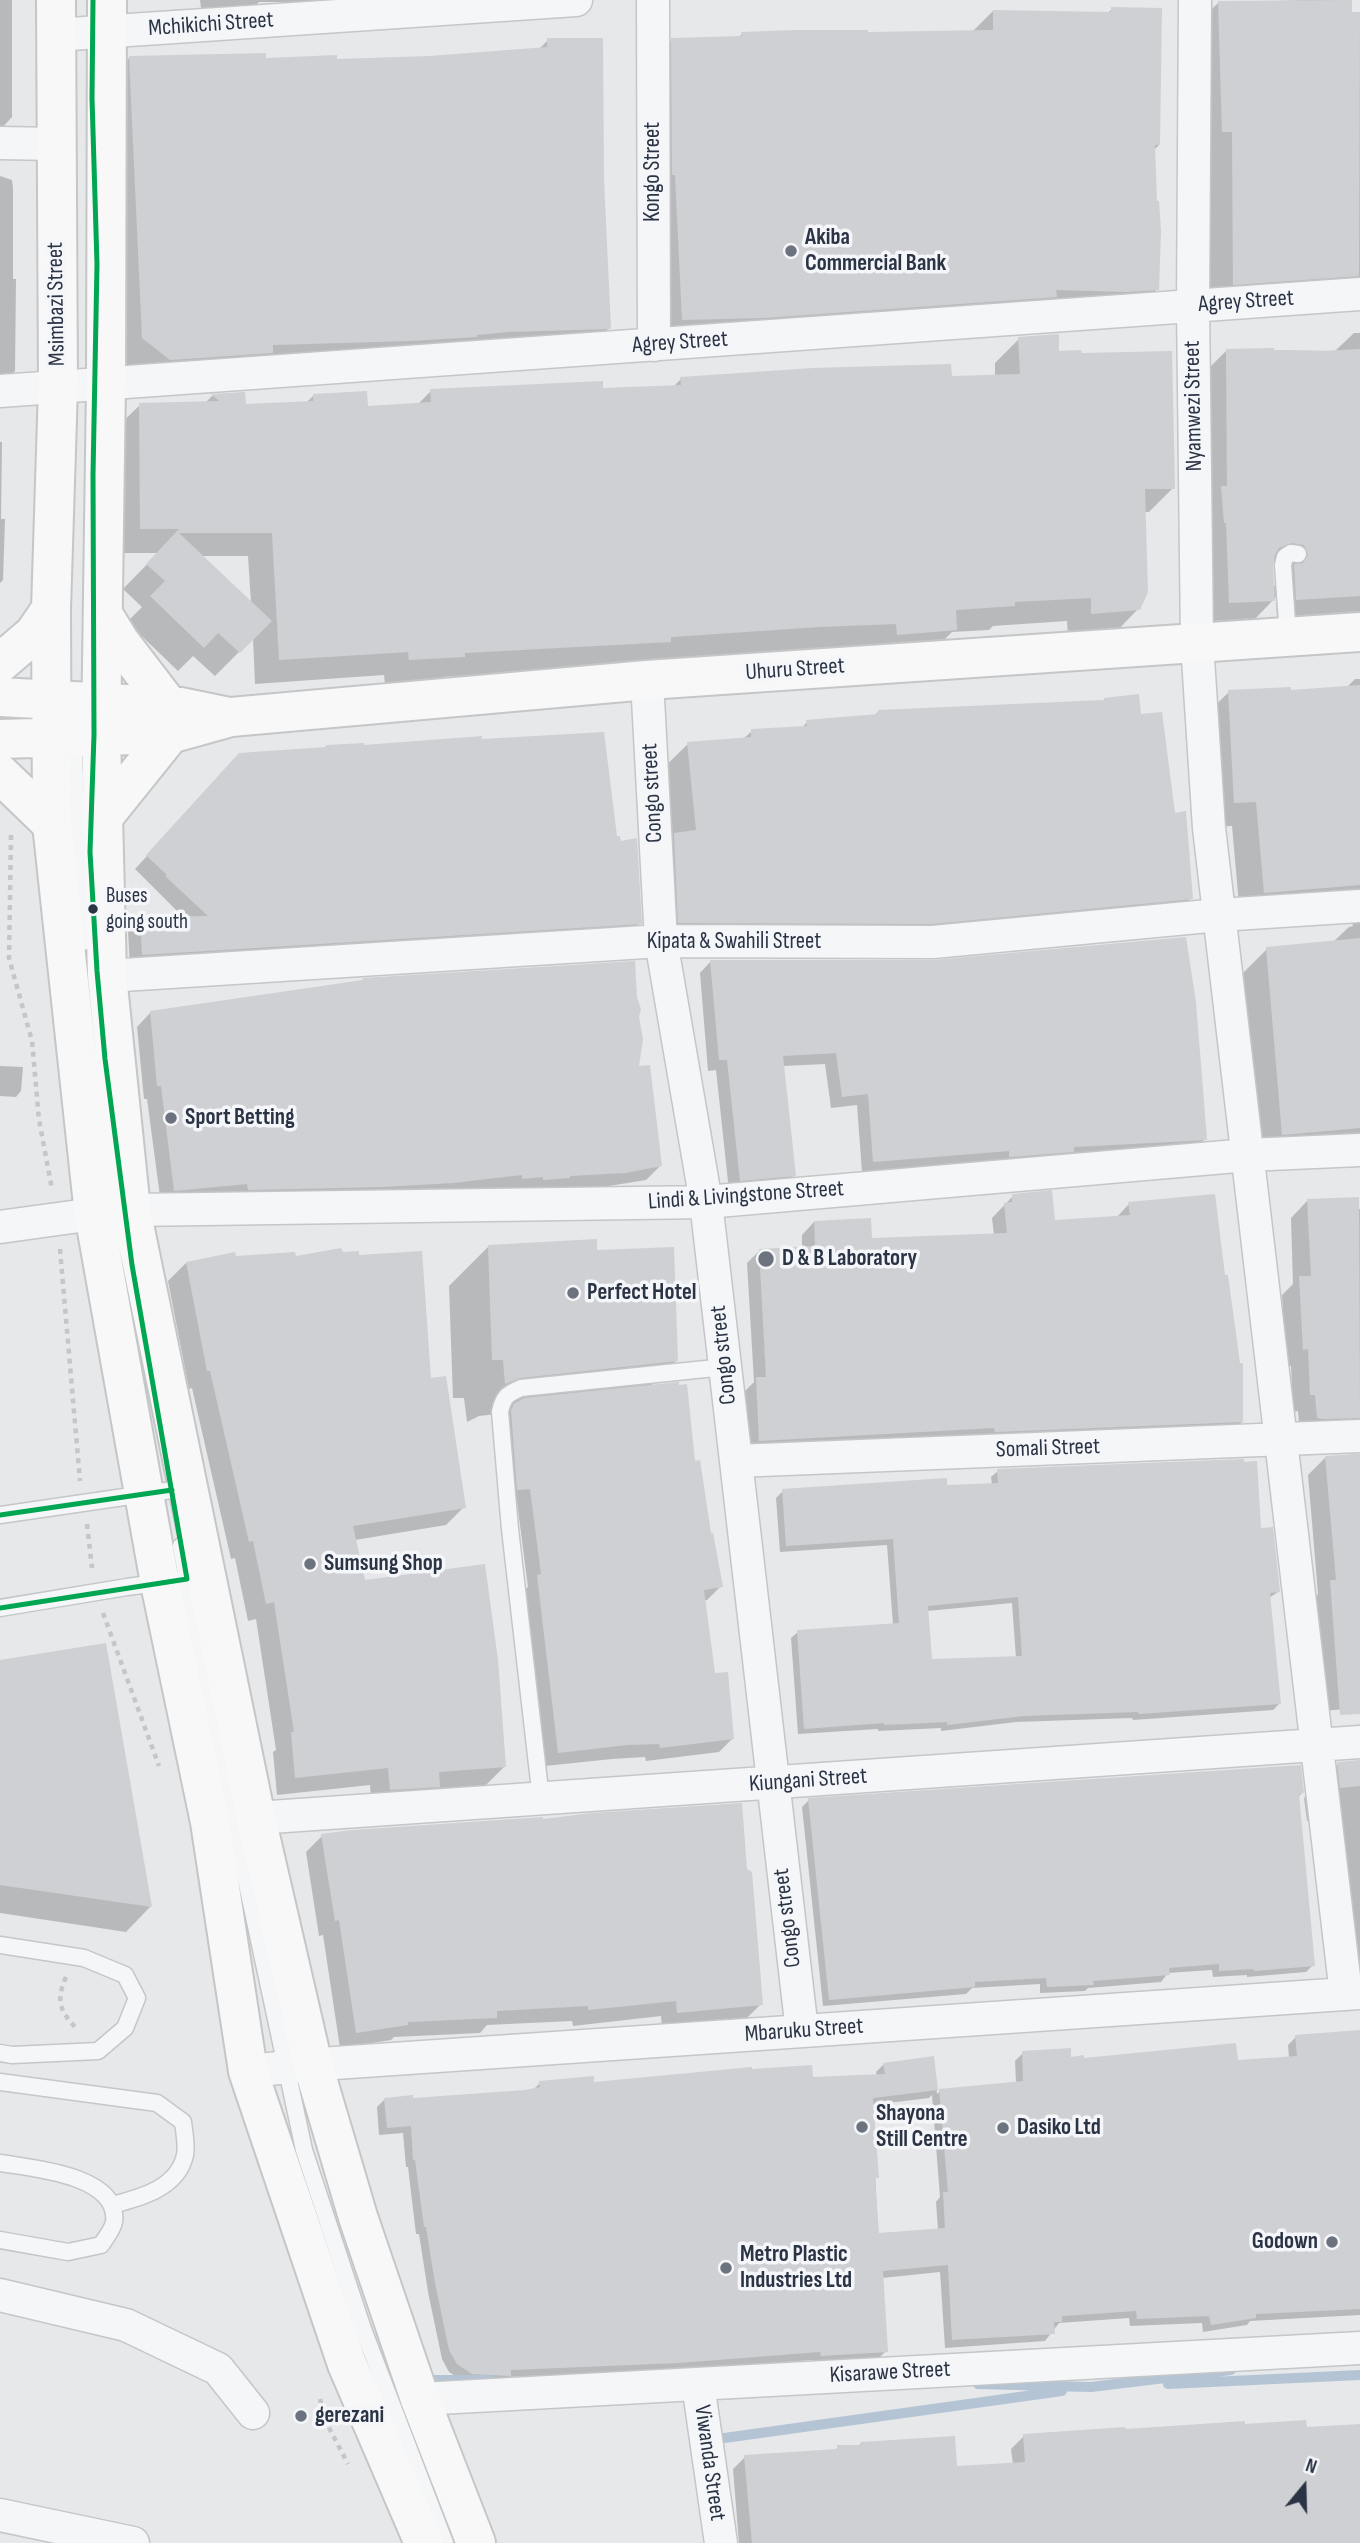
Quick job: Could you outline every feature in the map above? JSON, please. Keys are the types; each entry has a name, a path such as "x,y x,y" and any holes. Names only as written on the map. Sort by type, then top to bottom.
{"street":[{"name":"Mchikichi Street","path":"80,27 391,6 576,0"},
{"name":"Kongo Street","path":"653,0 654,345"},
{"name":"Nyamwezi Street","path":"1195,0 1193,306 1197,643 1209,828 1317,1746 1353,1994"},
{"name":"Msimbazi Street","path":"79,716 104,616 83,386 55,144 80,27"},
{"name":"Msimbazi Street","path":"79,716 59,611 83,386 80,27"},
{"path":"0,144 55,144"},
{"name":"Agrey Street","path":"0,391 1360,294"},
{"path":"0,663 59,611"},
{"path":"104,616 169,720 104,816"},
{"name":"Uhuru Street","path":"0,697 79,716 169,720 231,717 647,680 1360,632"},
{"name":"Congo street","path":"647,680 661,941 706,1202 802,2031"},
{"path":"79,716 104,816 112,1212 256,1818 299,2066 358,2217 420,2399 476,2543"},
{"path":"79,716 52,824 248,2071 347,2364 424,2543"},
{"name":"Uhuru Street","path":"0,739 79,716"},
{"path":"0,775 52,824"},
{"name":"Kipata & Swahili Street","path":"107,976 661,941 933,942 1219,915 1360,906"},
{"name":"Lindi & Livingstone Street","path":"0,1227 112,1212 706,1202 1248,1155 1360,1150"},
{"name":"Somali Street","path":"736,1461 1360,1436"},
{"name":"Kiungani Street","path":"256,1818 1360,1742"},
{"name":"Mbaruku Street","path":"248,2071 1353,1994"},
{"path":"0,2295 126,2325 218,2370 253,2413"},
{"name":"Kisarawe Street","path":"420,2399 1360,2348"},
{"name":"Viwanda Street","path":"698,2384 721,2543"},
{"path":"0,2515 133,2543"}],"lane":[{"path":"0,1515 158,1492 105,1059 79,716 93,475 83,386"},
{"path":"1288,637 1283,565 1284,558 1291,553 1298,554"},
{"path":"541,1798 510,1529 500,1412 502,1402 505,1395 521,1388 725,1367"},
{"path":"0,1608 173,1581 190,1618 299,2066 304,2150 363,2329 445,2543"},
{"path":"0,1945 84,1958 125,1975 137,1998 125,2028 98,2051 12,2055 0,2053"},
{"path":"0,2082 157,2103 183,2122 186,2154 175,2176 146,2197 112,2205"},
{"path":"0,2163 63,2173 106,2194 112,2205 114,2223 101,2245 68,2252 0,2240"}],"building":[{"path":"1352,0 1352,12 1360,12 1359,276 1233,285 1232,132 1222,132 1218,1"},
{"path":"1111,7 1162,8 1160,145 1155,145 1161,231 1159,290 1056,290 1057,297 763,318 682,320 675,175 672,175 671,38 742,36 741,32 796,30 993,30 993,10 1111,12"},
{"path":"547,38 603,38 604,179 611,329 508,332 477,337 410,341 273,345 273,353 170,360 142,338 129,56 266,53 266,58 337,55 337,59 429,56 547,47"},
{"path":"1059,334 1059,351 1172,351 1175,489 1145,489 1148,592 1140,610 1091,614 1091,598 1015,602 1015,606 956,610 957,630 897,635 896,624 820,627 671,637 671,642 465,653 465,657 409,660 408,652 279,660 272,533 179,533 272,621 240,653 218,633 204,648 150,596 165,581 146,564 179,529 140,529 139,403 219,401 211,394 245,392 246,404 313,401 313,394 367,391 368,406 431,402 430,389 603,381 603,388 681,385 680,377 813,368 951,364 952,376 1020,374 1018,337"},
{"path":"1226,349 1323,351 1360,349 1360,596 1296,600 1294,564 1303,563 1308,555 1304,545 1292,543 1279,548 1275,554 1275,601 1229,603 1226,523 1221,486 1227,486"},
{"path":"1360,685 1360,885 1264,893 1256,802 1234,803 1228,690 1291,687 1291,690"},
{"path":"1139,694 1141,714 1162,712 1175,813 1186,811 1193,899 932,924 678,923 674,833 696,830 687,742 751,737 751,729 807,726 806,720 878,714 878,710 1104,700"},
{"path":"604,732 617,836 620,836 621,841 637,838 642,924 142,955 140,917 208,916 146,855 239,753 482,736 482,739"},
{"path":"1186,937 1196,1002 1207,1140 1074,1147 1074,1152 1009,1157 1009,1151 873,1162 868,1094 842,1097 836,1053 783,1056 796,1176 740,1181 727,1060 719,1060 710,960 933,960"},
{"path":"1360,938 1360,1128 1282,1135 1266,947"},
{"path":"635,961 643,1039 639,1066 650,1065 662,1166 625,1173 543,1180 543,1177 522,1179 522,1175 383,1187 248,1190 247,1184 174,1191 161,1086 157,1086 150,1011 363,978"},
{"path":"1052,1190 1055,1220 1130,1215 1128,1202 1215,1194 1225,1275 1228,1275 1240,1363 1243,1363 1243,1422 995,1432 994,1428 759,1441 756,1377 766,1377 759,1249 815,1246 814,1221 871,1218 872,1238 1007,1233 1004,1203 1012,1202 1012,1194"},
{"path":"1359,1197 1360,1418 1322,1419 1317,1418 1315,1395 1310,1395 1308,1349 1303,1350 1299,1276 1311,1276 1307,1199"},
{"path":"597,1239 597,1250 674,1247 678,1361 520,1378 505,1384 503,1360 492,1360 488,1245"},
{"path":"341,1248 343,1252 359,1251 359,1255 422,1251 431,1378 446,1376 466,1508 353,1526 365,1580 485,1564 498,1660 506,1767 439,1772 440,1787 390,1790 388,1768 295,1778 291,1732 294,1732 274,1602 266,1604 253,1541 249,1542 210,1371 207,1371 186,1262 235,1252 236,1256 295,1252 296,1256"},
{"path":"679,1382 679,1385 687,1384 695,1461 700,1460 711,1533 723,1587 704,1590 715,1673 728,1672 734,1739 660,1748 659,1744 627,1745 558,1753 537,1575 541,1574 530,1489 517,1490 511,1410 514,1404 524,1398"},
{"path":"1360,1454 1360,1714 1340,1715 1330,1580 1336,1580 1325,1456"},
{"path":"1244,1459 1244,1462 1257,1461 1261,1528 1273,1527 1280,1592 1270,1593 1281,1704 1139,1714 1024,1716 947,1725 947,1722 884,1723 804,1729 797,1630 899,1623 893,1539 786,1546 782,1489 947,1478 947,1485 998,1483 997,1469","holes":["1018,1597 1022,1656 932,1659 928,1606"]},
{"path":"106,1643 152,1907 0,1885 0,1660"},
{"path":"1360,1760 1360,1786 1340,1788 1337,1762"},
{"path":"1301,1765 1304,1793 1299,1794 1315,1966 1219,1971 1219,1964 1169,1968 1170,1975 1093,1981 1094,1985 1047,1987 1046,1978 975,1982 975,1987 829,2000 808,1798"},
{"path":"742,1803 747,1869 752,1872 763,2005 677,2013 676,2001 588,2010 588,2006 497,2011 497,2018 408,2022 408,2025 356,2033 339,1920 335,1921 321,1834"},
{"path":"1360,2030 1360,2309 1256,2314 1256,2318 1211,2325 1209,2316 1137,2319 1136,2311 1062,2316 1062,2322 1054,2322 1055,2334 952,2340 948,2265 883,2271 888,2352 821,2356 820,2352 678,2363 511,2370 511,2376 472,2374 457,2364 449,2350 424,2227 413,2160 411,2126 387,2128 384,2098 525,2090 540,2087 539,2081 594,2076 594,2082 752,2067 812,2065 813,2077 885,2074 883,2063 934,2056 938,2090 873,2098 879,2178 875,2178 879,2233 945,2228 943,2192 948,2192 939,2089 1023,2081 1022,2051 1071,2048 1071,2057 1084,2055 1084,2058 1236,2043 1238,2060 1297,2056 1295,2035"},
{"path":"1306,2420 1307,2427 1360,2424 1360,2543 752,2543 744,2455 837,2449 837,2445 861,2445 861,2442 955,2436 957,2466 1025,2462 1023,2434"}],"waterway":[{"path":"978,2384 1091,2387 1231,2370"},
{"path":"1168,2384 1360,2375"},
{"path":"424,2380 490,2380"},
{"path":"710,2440 1062,2391"}],"transit line":[{"path":"0,1608 187,1579 132,1265 105,1059 97,971 90,852 94,735 93,475 97,264 92,98 93,0"},
{"path":"0,1515 172,1490"}],"place":[{"name":"Akiba Commercial Bank","path":"791,251"},
{"name":"Buses going south","path":"93,909"},
{"name":"Sport Betting","path":"171,1118"},
{"name":"D & B Laboratory","path":"766,1259"},
{"name":"Perfect Hotel","path":"573,1293"},
{"name":"Sumsung Shop","path":"310,1564"},
{"name":"Shayona Still Centre","path":"862,2127"},
{"name":"Dasiko Ltd","path":"1003,2128"},
{"name":"Godown","path":"1332,2242"},
{"name":"Metro Plastic Industries Ltd","path":"726,2268"},
{"name":"gerezani","path":"301,2416"}]}
